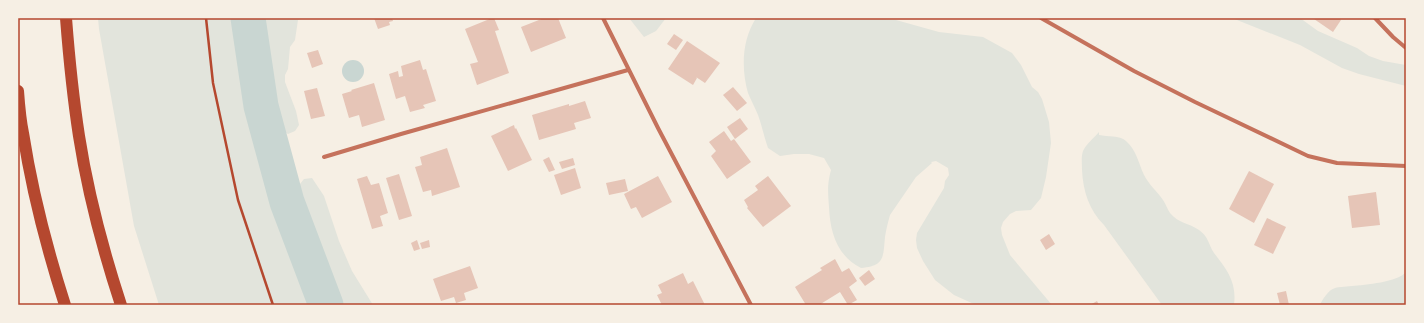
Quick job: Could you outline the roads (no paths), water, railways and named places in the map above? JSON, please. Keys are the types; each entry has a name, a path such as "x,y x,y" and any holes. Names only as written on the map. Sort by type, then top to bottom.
{"highway":[{"path":"66,18 70,69 78,129 86,173 110,271 121,305"},
{"path":"18,91 22,133 37,206 65,305"}],"street":[{"path":"603,18 628,70 752,305"},
{"path":"1041,18 1168,88 1272,140 1308,156 1337,163 1406,166"},
{"path":"1375,18 1406,48"},
{"path":"324,157 628,70"}],"waterway":[{"path":"248,18 261,106 287,202 326,305"}]}
